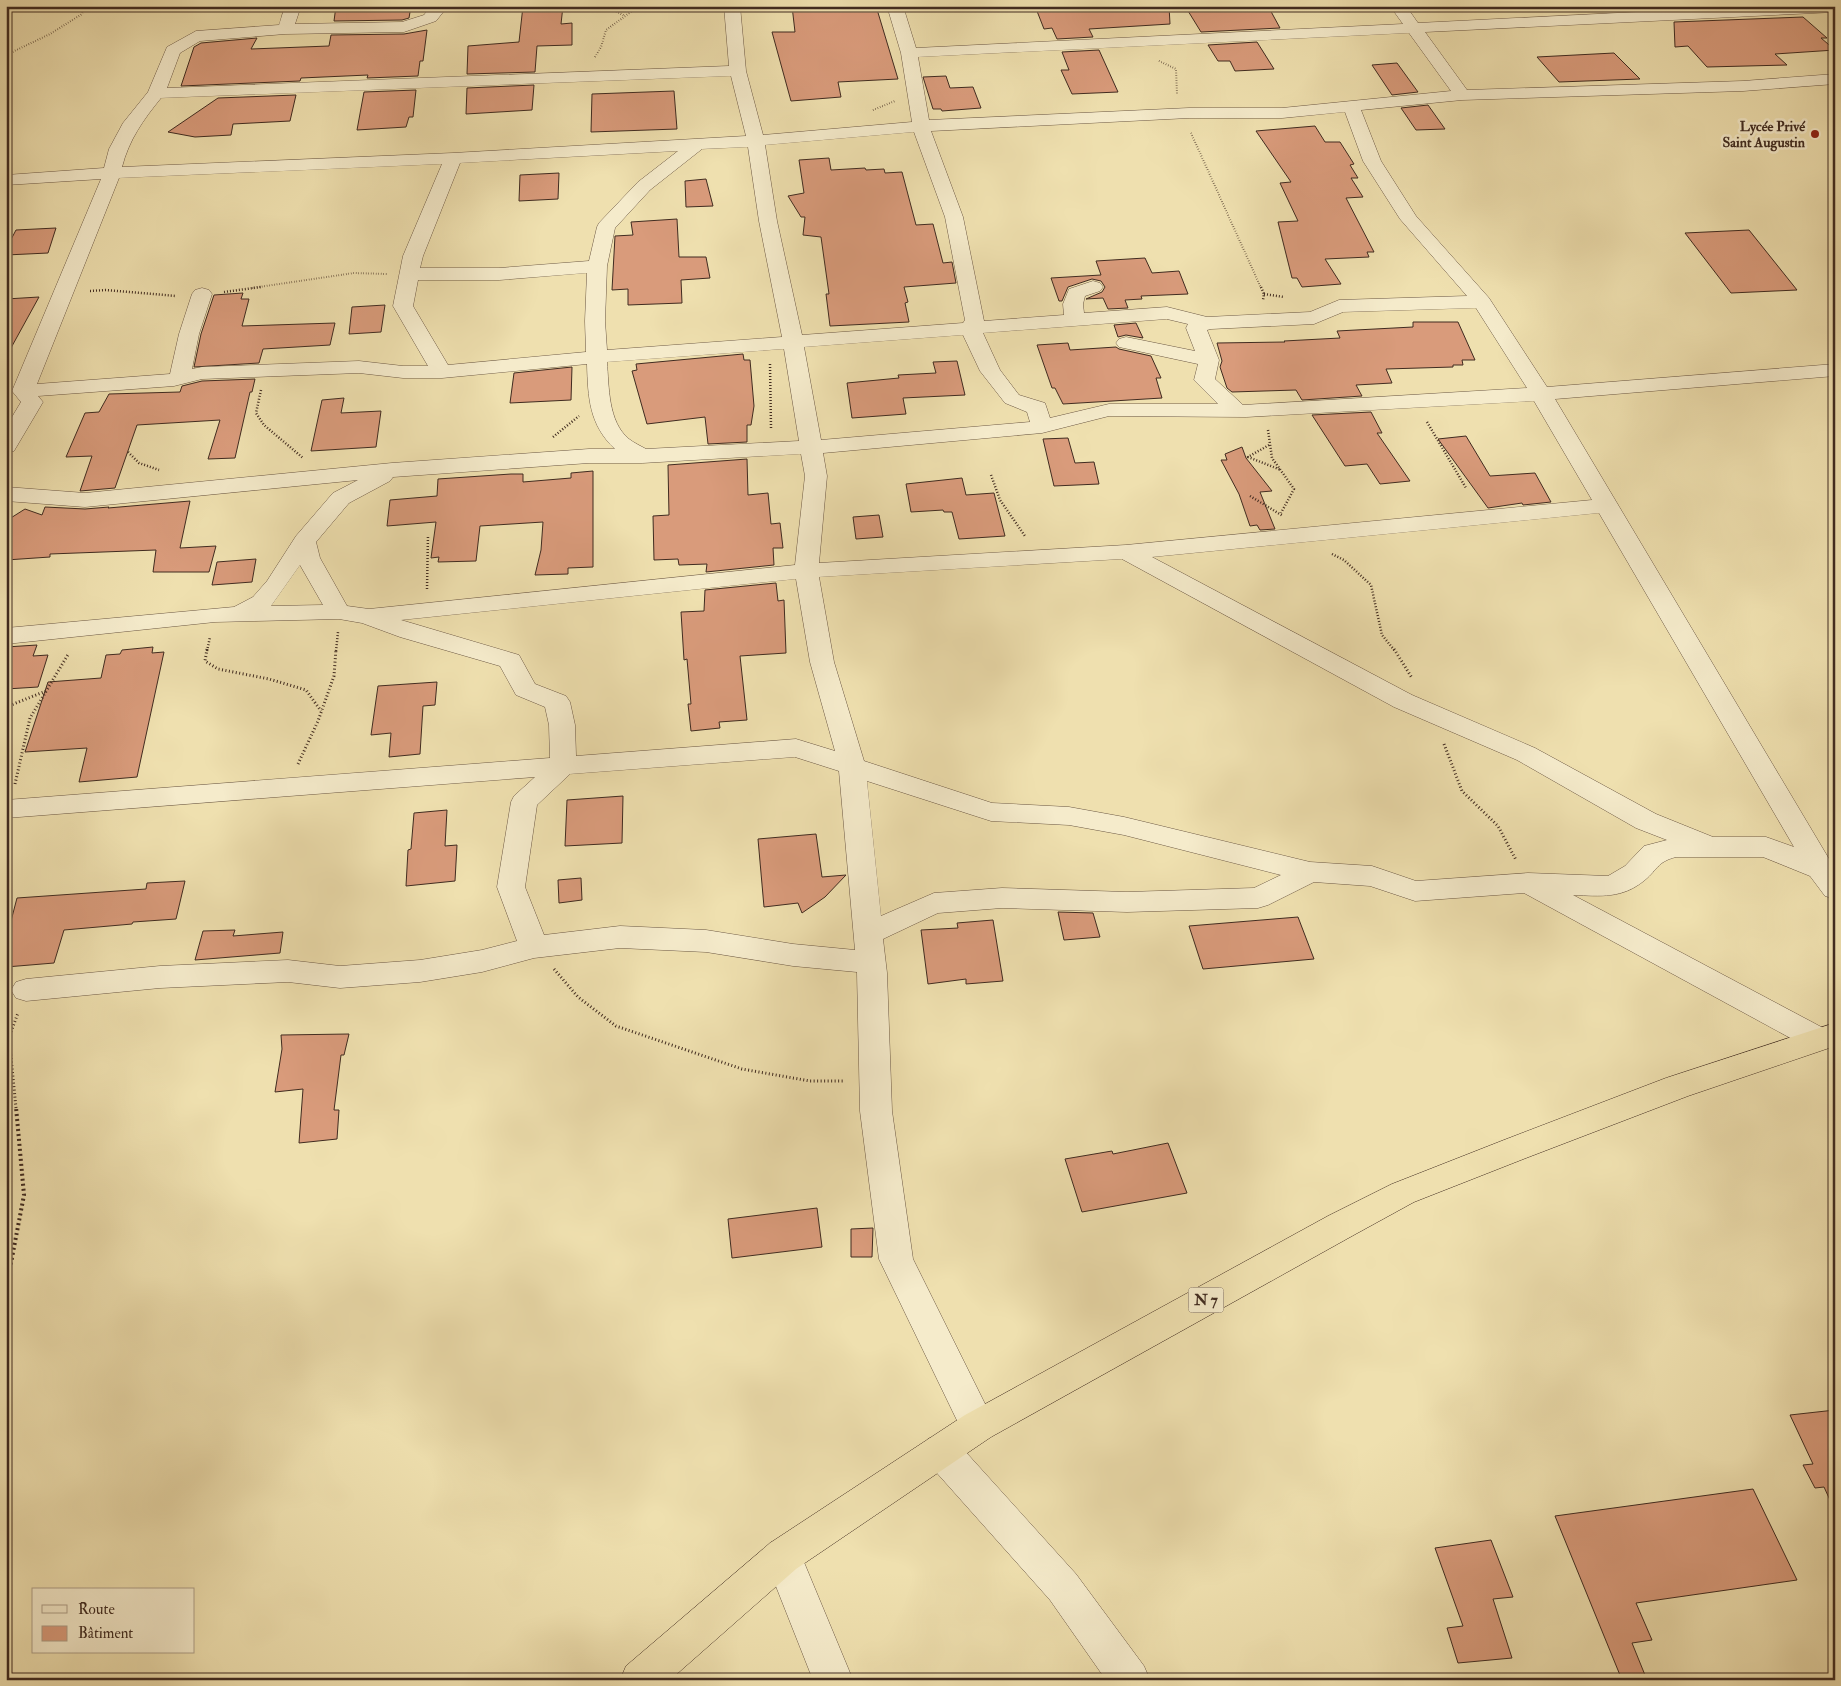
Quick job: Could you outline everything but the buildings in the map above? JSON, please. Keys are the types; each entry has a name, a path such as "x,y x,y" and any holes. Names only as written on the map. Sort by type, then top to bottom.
{"highway":[{"name":"N 7","path":"640,1680 782,1556 978,1426 1403,1193 1668,1090 1826,1036"}],"street":[{"path":"285,29 293,6"},
{"path":"23,391 112,173 118,149 132,123 156,92 173,50 196,36 285,29 404,27 430,18 440,6"},
{"path":"732,6 738,70 756,141 768,221 790,319 800,448 816,476 806,572 822,662 852,766 870,948 876,1111 896,1259 978,1426"},
{"path":"895,6 909,53 921,126 954,217 975,320 970,327"},
{"path":"1398,6 1462,95"},
{"path":"909,53 1835,7"},
{"path":"156,92 738,70"},
{"path":"6,180 756,141 921,126 1189,112 1282,113 1462,95 1743,86 1835,79"},
{"path":"1352,106 1372,161 1409,218 1482,302 1541,394 1827,879"},
{"path":"642,456 621,444 608,427 599,400 596,357 596,266 606,227 644,186 698,144"},
{"path":"442,372 403,306 413,256 453,158"},
{"path":"409,274 499,274 596,266"},
{"path":"1075,320 1073,304 1076,293 1093,287"},
{"path":"180,378 189,334 202,294"},
{"path":"23,391 180,378 202,373 266,370 359,367 403,372 442,372 596,357 1167,313 1207,322 1314,318 1338,306 1482,302"},
{"path":"1123,316 1140,324 1182,354"},
{"path":"1207,322 1196,328 1209,360 1204,380 1242,411"},
{"path":"970,327 990,371 1012,399 1037,408 1042,427"},
{"path":"1126,343 1209,360"},
{"path":"6,494 85,500 392,470 589,456 642,456 800,448 1042,427 1109,410 1242,411 1541,394 1835,370"},
{"path":"6,446 32,402 23,391"},
{"path":"747,450 816,476"},
{"path":"226,615 262,602 276,585 304,541 342,498 392,470"},
{"path":"369,616 806,572 1126,552 1608,505"},
{"path":"304,541 308,558 339,612"},
{"path":"1126,552 1402,701 1526,754 1646,821 1710,847"},
{"path":"6,636 226,615 339,612 369,616 409,632 510,661 526,690 557,702 562,725 563,766 524,802 511,887 534,947"},
{"path":"14,799 287,788 796,748 991,812 1069,816 1124,826 1310,872 1372,876 1415,891 1528,883 1613,886 1635,874 1654,852 1676,847 1766,847 1827,879"},
{"path":"493,771 524,802"},
{"path":"26,990 180,976 288,971 340,976 420,971 482,961 534,947 620,937 706,941 793,955 870,948 934,903 1002,898 1127,902 1258,898 1310,872"},
{"path":"1528,883 1826,1036"},
{"path":"941,1451 1063,1587 1130,1680"},
{"path":"782,1556 833,1680"}],"path":[{"path":"6,55 50,34 82,14 84,6"},
{"path":"605,6 625,16"},
{"path":"560,77 590,65 601,47 606,30 638,6"},
{"path":"1118,42 1176,69 1177,95 1189,112 1187,126 1207,166 1264,294 1258,320"},
{"path":"64,294 106,290 168,296 247,290 354,273 409,274"},
{"path":"770,343 772,431 800,448"},
{"path":"266,370 256,413 264,425 326,477"},
{"path":"518,461 574,421 599,393"},
{"path":"1429,400 1424,413 1429,426 1466,488"},
{"path":"1242,411 1269,424 1269,444 1272,458 1294,489 1281,514"},
{"path":"1269,444 1248,457 1282,470"},
{"path":"991,476 995,492 1007,512 1027,537 1054,556"},
{"path":"428,535 426,570 428,609"},
{"path":"287,788 322,711 334,676 339,612"},
{"path":"226,615 204,660 218,669 269,679 306,690 322,711"},
{"path":"14,799 14,787 30,718 69,652 105,626"},
{"path":"6,707 47,691"},
{"path":"534,947 578,997 616,1026 742,1069 810,1081 875,1081"},
{"path":"6,1289 24,1195 8,1037 26,990"}],"place":[{"name":"Lycée Privé Saint Augustin","path":"1815,134"}]}
